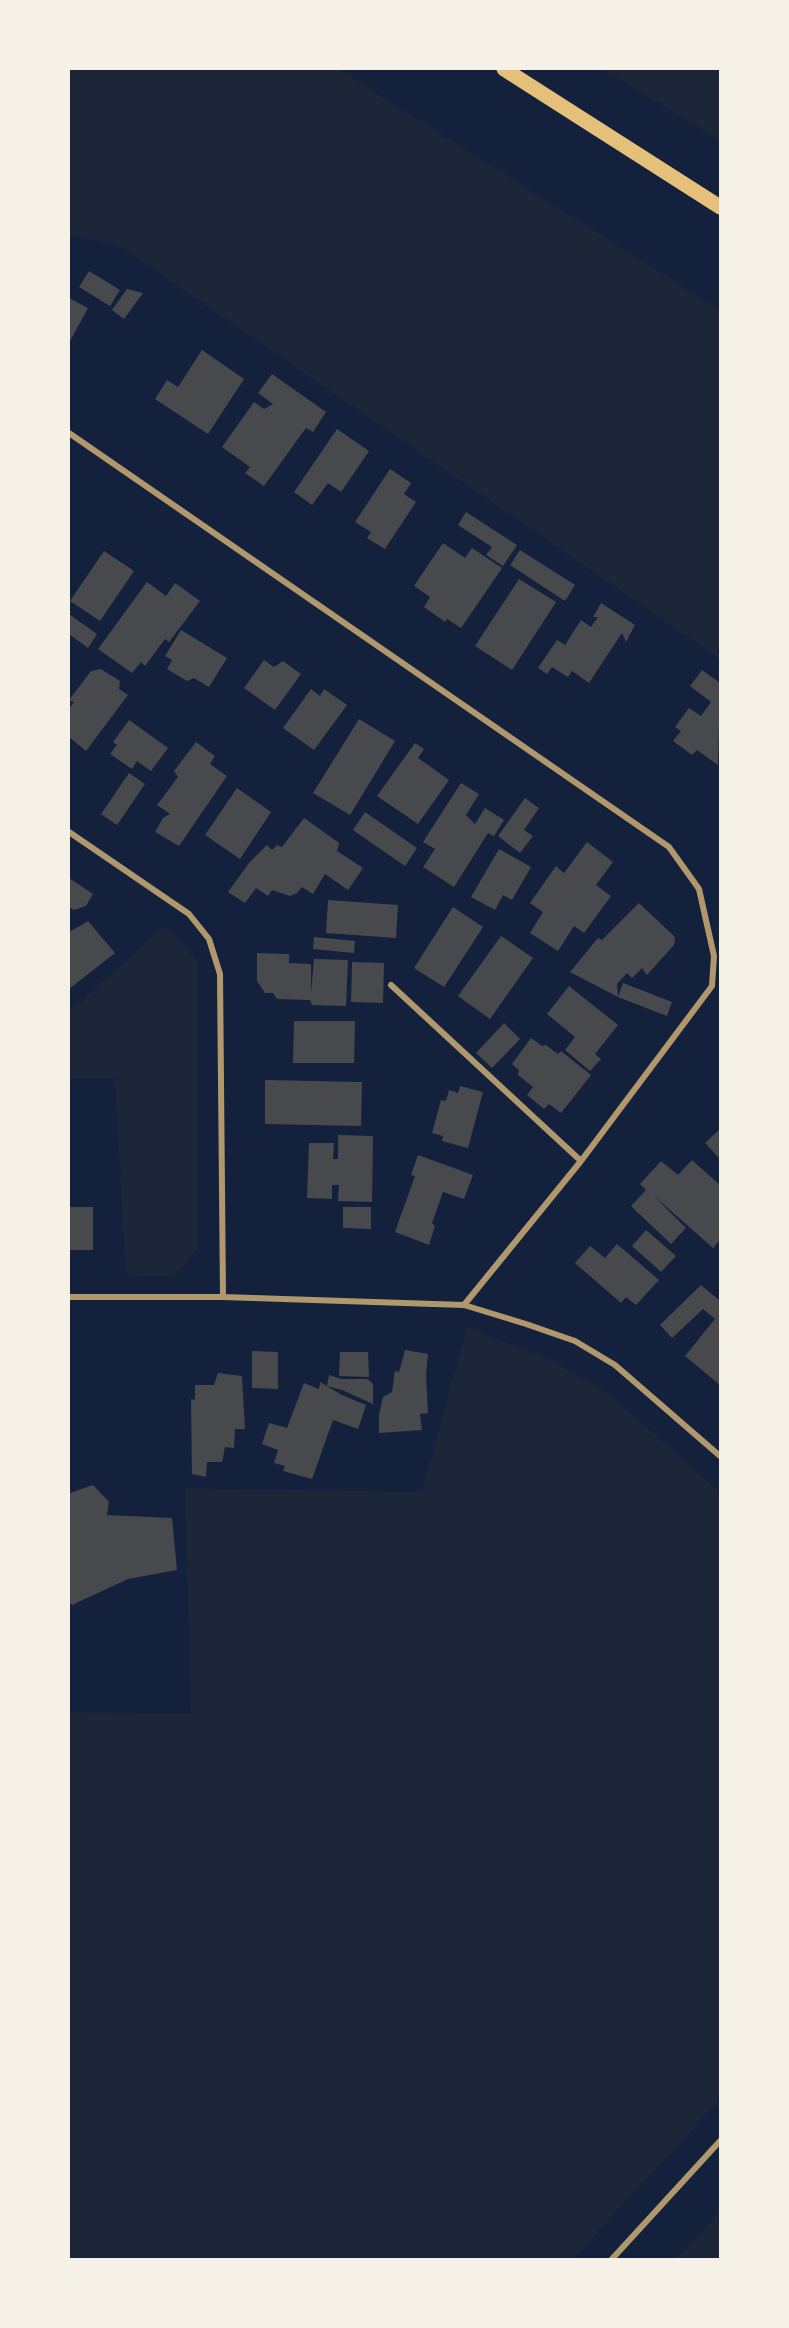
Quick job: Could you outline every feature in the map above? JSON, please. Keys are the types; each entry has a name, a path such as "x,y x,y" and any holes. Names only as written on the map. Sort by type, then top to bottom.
{"main road":[{"path":"504,69 720,207"}],"street":[{"path":"69,433 669,847 699,889 717,956 712,986 581,1161 464,1305"},
{"path":"69,832 189,914 209,939 220,974 223,1297"},
{"path":"391,985 581,1161"},
{"path":"69,1297 223,1297 464,1305 526,1323 585,1347 615,1365 720,1456"},
{"path":"612,2259 720,2141"}],"shaded area":[{"path":"69,69 338,69 720,310 720,659 118,245 69,235"},
{"path":"603,69 720,69 720,141"},
{"path":"165,926 198,961 198,1248 174,1277 126,1275 115,1079 69,1079 69,1012"},
{"path":"467,1328 546,1357 609,1394 720,1492 720,2099 573,2259 69,2259 69,1712 191,1713 185,1488 422,1492"},
{"path":"720,2211 720,2259 676,2259"}],"building":[{"path":"89,271 120,290 110,306 79,287"},
{"path":"127,289 143,293 124,319 112,310"},
{"path":"69,298 88,308 69,343"},
{"path":"202,350 244,379 208,434 155,399 167,380 178,387"},
{"path":"272,374 326,412 313,432 306,428 264,486 245,473 250,467 222,447 254,402 264,409 273,404 258,393"},
{"path":"337,429 369,451 341,492 328,483 312,505 294,492"},
{"path":"390,469 411,483 404,494 416,502 385,549 367,538 371,532 355,522"},
{"path":"466,512 517,545 503,566 486,555 492,547 458,525"},
{"path":"443,543 465,558 472,548 502,568 461,628 447,619 445,622 424,607 430,597 414,586"},
{"path":"520,550 575,585 565,601 510,565"},
{"path":"104,551 134,571 100,621 70,601"},
{"path":"519,579 556,602 512,670 475,646"},
{"path":"147,582 166,596 175,583 200,601 169,642 165,639 145,666 141,662 132,673 98,649"},
{"path":"601,603 635,625 626,642 622,633 589,683 572,671 568,677 552,667 547,674 538,668 557,640 565,645 581,620 591,627 598,617 593,617"},
{"path":"69,614 97,634 88,648 69,634"},
{"path":"181,630 227,658 209,687 194,678 187,681 167,669 172,660 165,656"},
{"path":"264,660 274,667 283,661 301,674 275,710 244,688"},
{"path":"101,669 120,681 119,689 128,695 86,751 69,737 69,709 74,702 69,700 91,671"},
{"path":"702,670 720,683 718,765 697,750 692,755 673,741 681,731 675,727 689,708 701,716 711,702 690,686"},
{"path":"311,689 320,696 324,689 347,705 314,750 283,728"},
{"path":"359,719 395,741 350,815 313,793"},
{"path":"129,720 168,748 151,771 137,761 132,769 110,754 117,745 113,742"},
{"path":"196,742 215,756 210,764 227,776 179,846 155,832 163,818 170,814 157,805 178,777 174,771"},
{"path":"415,743 424,749 418,758 449,780 418,824 377,796"},
{"path":"129,773 145,784 117,825 101,814"},
{"path":"461,783 479,794 466,815 475,824 485,808 504,820 494,836 488,833 454,887 423,867 435,849 423,842"},
{"path":"237,788 271,812 240,859 205,835"},
{"path":"525,798 539,808 524,830 533,836 520,853 498,836"},
{"path":"365,812 417,848 405,866 353,830"},
{"path":"304,818 339,843 337,851 363,868 348,890 325,874 313,894 302,887 290,896 272,890 268,896 256,888 245,903 228,892 249,863 267,845 272,850 277,845 282,847"},
{"path":"587,842 613,862 596,885 611,896 584,933 574,926 558,951 530,933 543,912 530,903 556,866 564,873"},
{"path":"499,849 531,867 512,900 503,895 495,910 471,897"},
{"path":"69,878 93,894 86,906 74,910 69,907"},
{"path":"328,900 398,905 396,938 326,933"},
{"path":"639,903 675,937 674,945 647,975 642,968 632,978 627,973 617,984 618,997 570,972 598,938 602,940"},
{"path":"453,907 483,927 444,987 414,968"},
{"path":"88,921 115,953 69,989 69,929 71,931"},
{"path":"501,936 533,958 490,1019 458,996"},
{"path":"314,937 355,941 354,953 313,949"},
{"path":"257,953 289,954 289,963 311,964 311,993 314,959 348,960 346,1006 312,1005 310,1000 277,999 273,993 265,993 257,981"},
{"path":"352,962 384,963 383,1003 351,1002"},
{"path":"623,983 672,1002 667,1016 618,997"},
{"path":"569,986 618,1025 595,1054 601,1059 590,1071 565,1050 575,1037 547,1014"},
{"path":"294,1021 355,1021 354,1063 293,1063"},
{"path":"504,1023 520,1039 492,1068 476,1053"},
{"path":"531,1038 558,1054 561,1051 591,1075 561,1113 549,1104 544,1109 527,1095 533,1087 518,1075 519,1070 512,1064"},
{"path":"265,1080 362,1082 361,1126 265,1124"},
{"path":"460,1086 483,1092 468,1148 442,1141 443,1136 432,1133 441,1100 446,1101 449,1090 458,1093"},
{"path":"720,1129 720,1159 705,1143"},
{"path":"338,1135 373,1136 372,1202 338,1201 339,1185 332,1185 332,1199 307,1198 309,1143 334,1143 333,1159 338,1159"},
{"path":"418,1155 473,1175 464,1199 443,1192 432,1223 435,1226 429,1245 395,1232 415,1176 411,1175"},
{"path":"692,1160 720,1185 720,1240 713,1248 653,1195 686,1228 671,1244 631,1206 646,1190 640,1184 661,1161 678,1175"},
{"path":"69,1207 93,1207 93,1250 69,1250"},
{"path":"343,1207 371,1207 371,1229 343,1228"},
{"path":"646,1230 676,1256 661,1272 632,1246"},
{"path":"617,1244 659,1280 636,1305 626,1297 621,1303 575,1263 590,1246 605,1258"},
{"path":"701,1285 720,1301 720,1385 685,1356 715,1319 703,1309 672,1338 660,1325"},
{"path":"405,1350 428,1354 426,1374 428,1413 420,1414 422,1430 379,1433 379,1415 383,1397 392,1392 395,1371 399,1372"},
{"path":"252,1351 278,1352 278,1389 252,1388"},
{"path":"340,1352 368,1352 369,1377 339,1376"},
{"path":"218,1373 242,1376 245,1429 235,1429 234,1448 225,1447 222,1462 207,1462 206,1477 192,1474 191,1399 195,1400 195,1385 214,1385"},
{"path":"329,1375 341,1379 368,1379 373,1384 373,1404 327,1386"},
{"path":"320,1382 366,1405 358,1429 333,1420 312,1479 283,1471 285,1466 274,1463 278,1450 262,1444 269,1423 287,1428 304,1383 319,1389"},
{"path":"93,1485 109,1502 107,1515 172,1518 177,1570 128,1579 72,1605 69,1602 69,1497 70,1493"}]}
